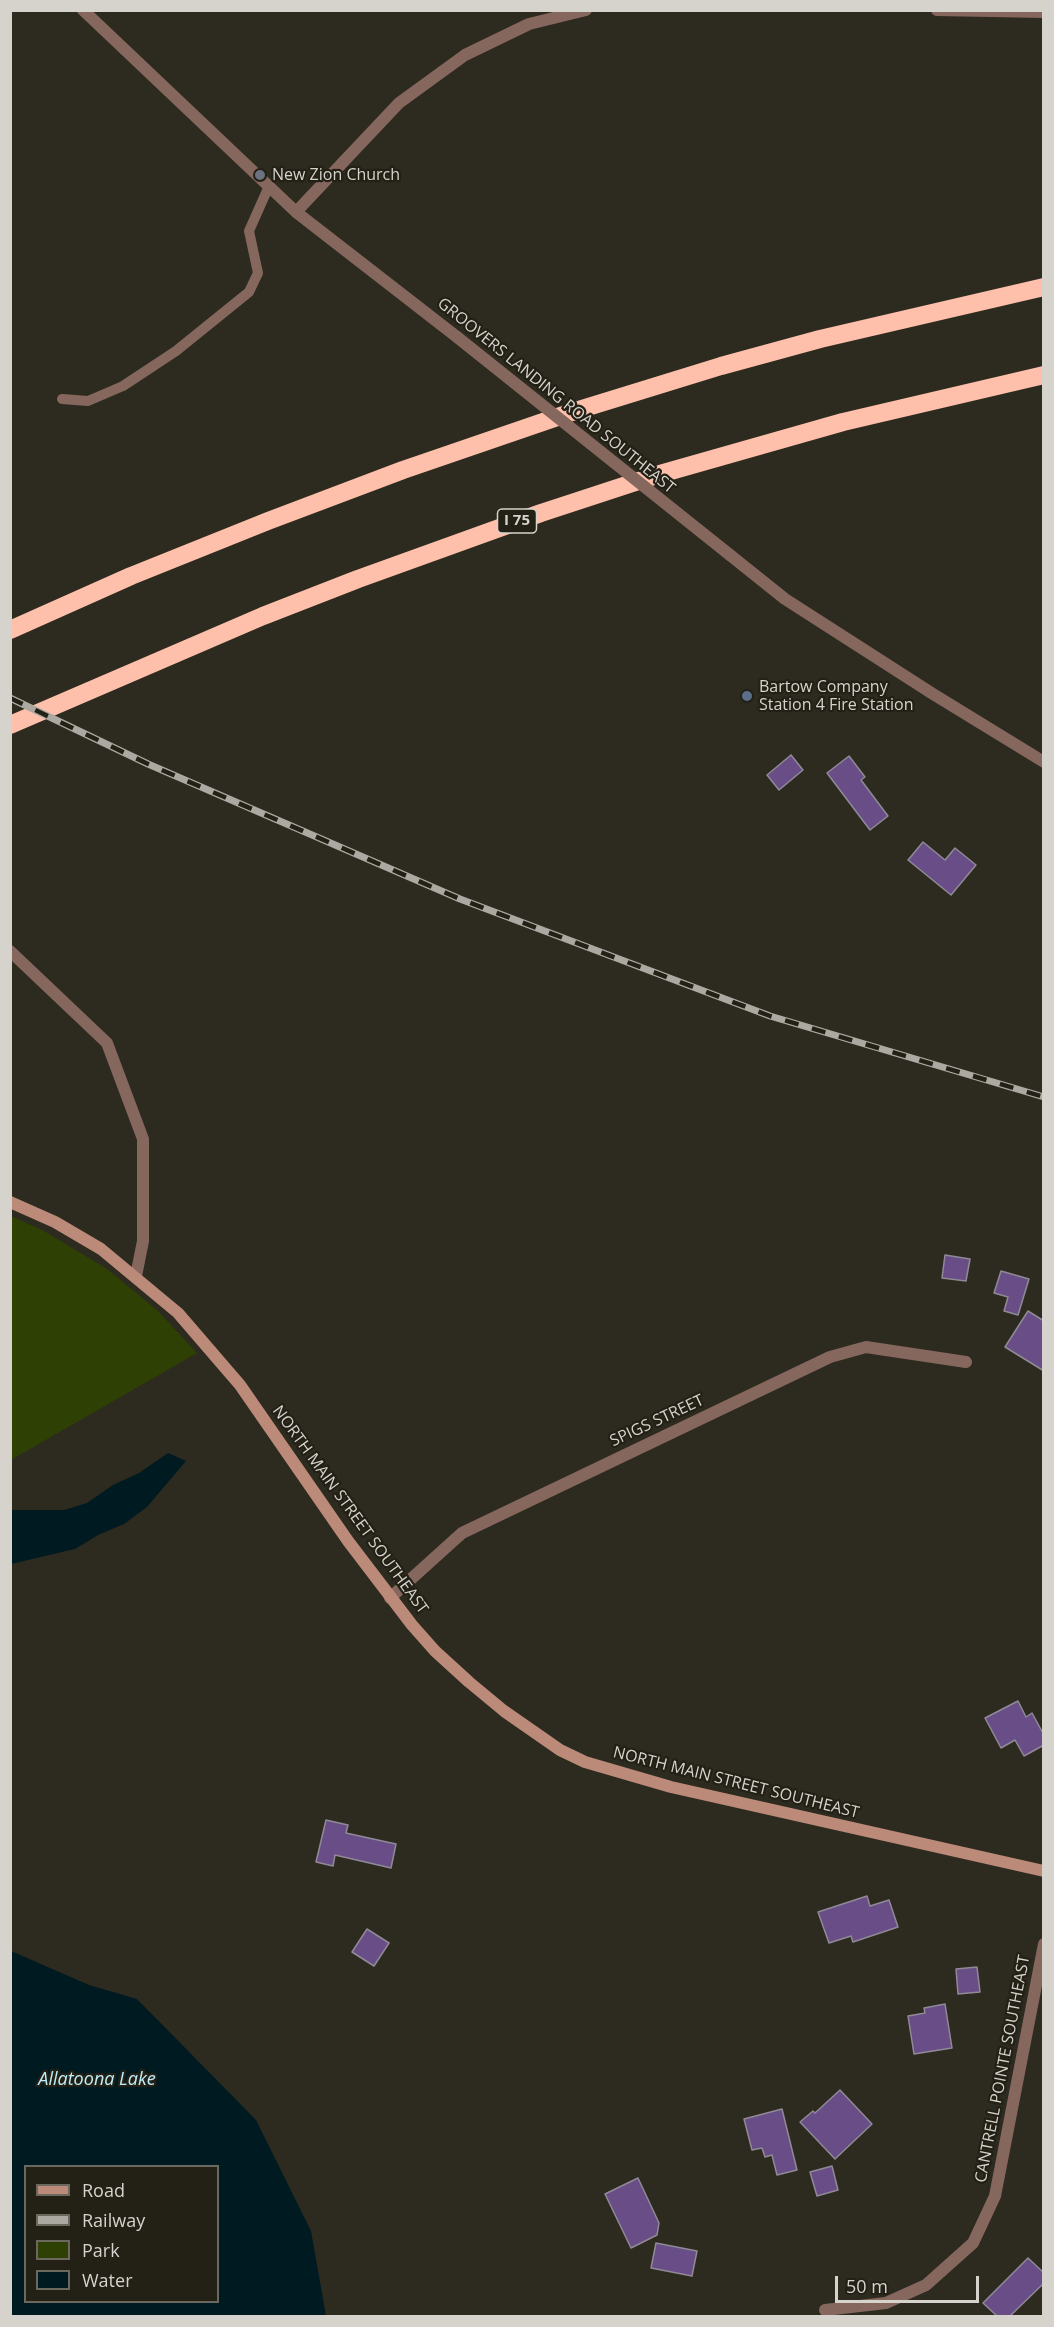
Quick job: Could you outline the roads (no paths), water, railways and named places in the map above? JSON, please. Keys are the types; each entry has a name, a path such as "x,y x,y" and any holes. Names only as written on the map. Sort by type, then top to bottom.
{"highway":[{"path":"10,630 131,576 268,521 403,470 575,411 721,366 820,339 1044,287"},
{"name":"I 75","path":"10,725 262,616 541,513 660,474 843,422 1044,375"}],"street":[{"name":"GROOVERS LANDING ROAD SOUTHEAST","path":"83,10 296,212 730,555 795,605 1044,762"},
{"path":"296,212 399,103 465,55 529,24 586,10"},
{"path":"937,10 1044,12"},
{"path":"10,951 107,1043 143,1139 142,1241 136,1276"},
{"name":"NORTH MAIN STREET SOUTHEAST","path":"10,1202 55,1222 101,1249 178,1313 240,1385 390,1598 435,1651 504,1711 560,1750 585,1762 725,1800 1044,1871"},
{"name":"SPIGS STREET","path":"390,1598 462,1533 830,1358 866,1347 966,1362"},
{"name":"CANTRELL POINTE SOUTHEAST","path":"825,2310 886,2302 926,2285 973,2243 995,2196 1044,1944"}],"lane":[{"path":"62,399 88,401 123,386 176,351 249,292 258,273 249,231 269,186"}],"water":[{"path":"168,1453 186,1461 147,1507 124,1524 98,1535 75,1549 11,1564 11,1510 64,1510 87,1503"},
{"name":"Allatoona Lake","path":"11,1951 89,1985 137,1999 256,2120 311,2231 326,2316 11,2316"}],"railway":[{"path":"10,698 148,764 460,899 770,1016 1044,1097"}],"place":[{"name":"New Zion Church","path":"260,175"},
{"name":"Bartow Company Station 4 Fire Station","path":"747,696"}]}
